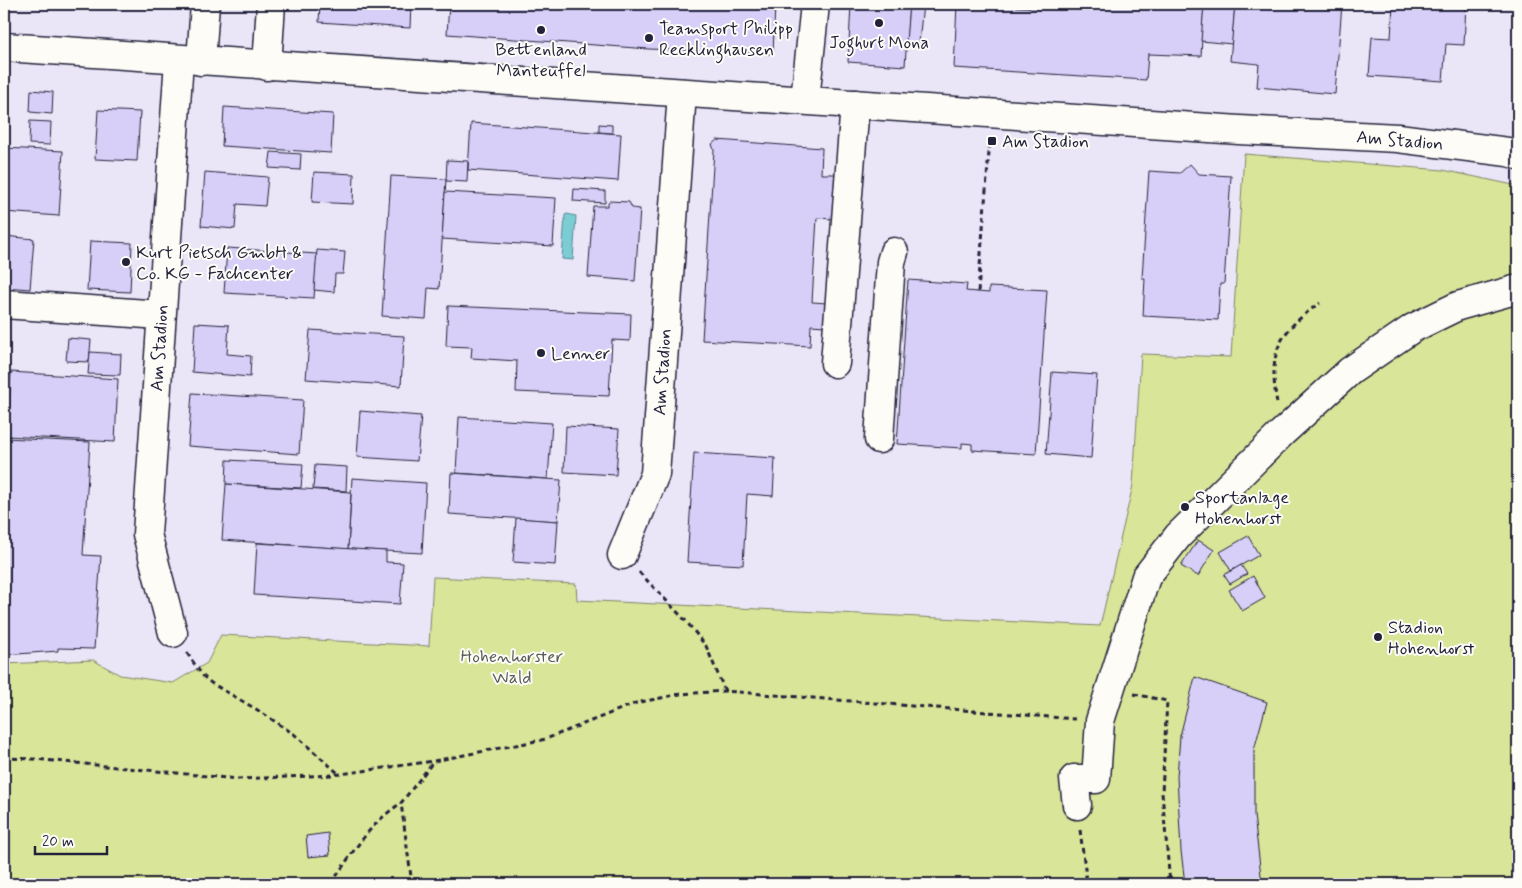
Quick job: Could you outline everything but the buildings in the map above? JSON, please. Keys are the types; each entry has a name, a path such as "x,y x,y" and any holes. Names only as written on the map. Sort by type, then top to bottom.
{"street":[{"path":"190,61 205,4"},
{"path":"267,66 271,4"},
{"path":"806,100 815,4"},
{"name":"Am Stadion","path":"4,47 992,114 1398,138 1508,152 1518,155"},
{"name":"Am Stadion","path":"173,633 147,534 161,315 190,61"},
{"name":"Am Stadion","path":"622,555 655,474 682,93"},
{"path":"835,363 855,104"},
{"path":"879,439 891,262 894,252"},
{"path":"1077,804 1074,779 1096,778 1100,721 1146,577 1178,536 1282,433 1350,371 1413,328 1458,306 1518,289"},
{"path":"4,304 161,315"}],"path":[{"path":"978,292 992,114"},
{"path":"1282,433 1272,378 1276,354 1284,333 1302,315 1320,303"},
{"path":"622,555 685,620 706,646 725,691"},
{"path":"173,633 202,674 211,683 256,708 294,734 339,774"},
{"path":"1109,689 1166,701 1162,793 1170,884"},
{"path":"4,758 34,758 238,779 339,774 434,761 546,739 636,703 680,694 725,691 1100,721"},
{"path":"332,884 367,831 381,817 400,803 434,761"},
{"path":"400,803 412,884"},
{"path":"1077,804 1087,884"}],"shaded area":[{"path":"4,4 1518,4 1518,186 1443,170 1244,154 1231,358 1141,354 1133,485 1100,626 576,600 576,584 433,577 429,646 222,635 207,663 173,683 120,675 93,660 4,664"}],"green space":[{"name":"Hohenhorster Wald","path":"1244,154 1443,170 1518,186 1518,884 4,884 4,664 93,660 120,675 173,683 207,663 221,635 429,646 433,577 576,584 577,600 1100,626 1133,485 1141,354 1231,357"}],"water":[{"path":"565,215 576,216 573,260 562,259"}],"place":[{"name":"Joghurt Mona","path":"879,23"},
{"name":"Bettenland Manteuffel","path":"541,30"},
{"name":"Teamsport Philipp Recklinghausen","path":"649,38"},
{"name":"Am Stadion","path":"992,141"},
{"name":"Kurt Pietsch GmbH & Co. KG - Fachcenter","path":"126,262"},
{"name":"Lenner","path":"541,353"},
{"name":"Sportanlage Hohenhorst","path":"1185,507"},
{"name":"Stadion Hohenhorst","path":"1378,637"}]}
